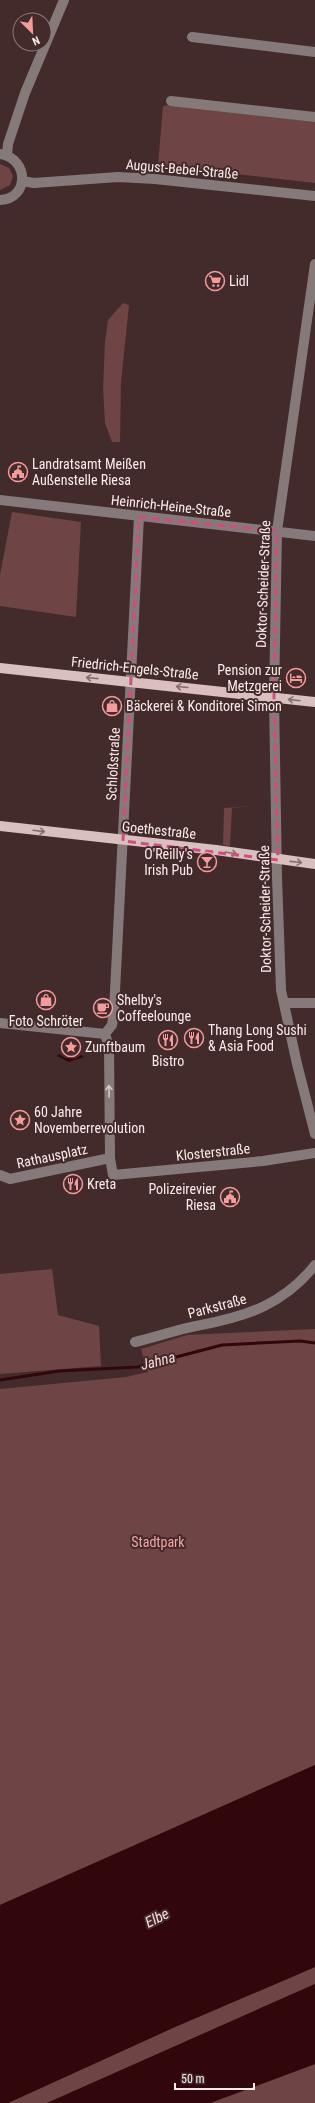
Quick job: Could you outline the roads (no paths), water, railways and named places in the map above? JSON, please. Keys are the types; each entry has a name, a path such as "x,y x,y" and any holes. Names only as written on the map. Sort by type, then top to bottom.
{"main road":[{"name":"Friedrich-Engels-Straße","path":"0,668 315,702"},
{"name":"Goethestraße","path":"0,826 123,841 216,850 278,860 315,864"}],"street":[{"path":"1,202 16,193 22,181 19,165 4,155 25,93 64,0"},
{"path":"192,37 315,52"},
{"path":"171,101 315,117"},
{"name":"August-Bebel-Straße","path":"22,181 49,182 118,177 154,179 315,196"},
{"name":"Doktor-Scheider-Straße","path":"284,1003 278,932 278,860 274,697 277,531 315,264"},
{"name":"Heinrich-Heine-Straße","path":"0,500 315,536"},
{"name":"Schloßstraße","path":"105,1034 112,1025 114,1011 139,517"},
{"path":"315,1003 284,1003 297,1064 315,1134"},
{"path":"0,1024 105,1034 109,1046 110,1158"},
{"name":"Klosterstraße","path":"110,1158 113,1175 264,1161 315,1153"},
{"name":"Rathausplatz","path":"0,1175 10,1179 110,1158"},
{"name":"Parkstraße","path":"135,1342 247,1314 290,1291 305,1278 315,1265"}],"water":[{"path":"59,1054 65,1058 75,1059 81,1055 84,1057 69,1062 57,1056"},
{"name":"Elbe","path":"315,1765 315,1967 175,2027 8,2103 0,2103 0,1905"},
{"path":"315,1984 315,2064 210,2103 47,2103"}],"waterway":[{"name":"Jahna","path":"0,1380 59,1371 138,1367 222,1345 300,1341 315,1343"}],"place":[{"name":"Lidl","path":"215,281"},
{"name":"Landratsamt Meißen Außenstelle Riesa","path":"18,472"},
{"name":"Pension zur Metzgerei","path":"296,678"},
{"name":"Bäckerei & Konditorei Simon","path":"112,706"},
{"name":"O'Reilly's Irish Pub","path":"207,862"},
{"name":"Foto Schröter","path":"46,1000"},
{"name":"Shelby's Coffeelounge","path":"103,1008"},
{"name":"Thang Long Sushi & Asia Food","path":"194,1038"},
{"name":"Bistro","path":"168,1040"},
{"name":"Zunftbaum","path":"71,1047"},
{"name":"60 Jahre Novemberrevolution","path":"20,1120"},
{"name":"Kreta","path":"73,1184"},
{"name":"Polizeirevier Riesa","path":"230,1197"}],"park label":[{"name":"Stadtpark","path":"158,1542"}]}
